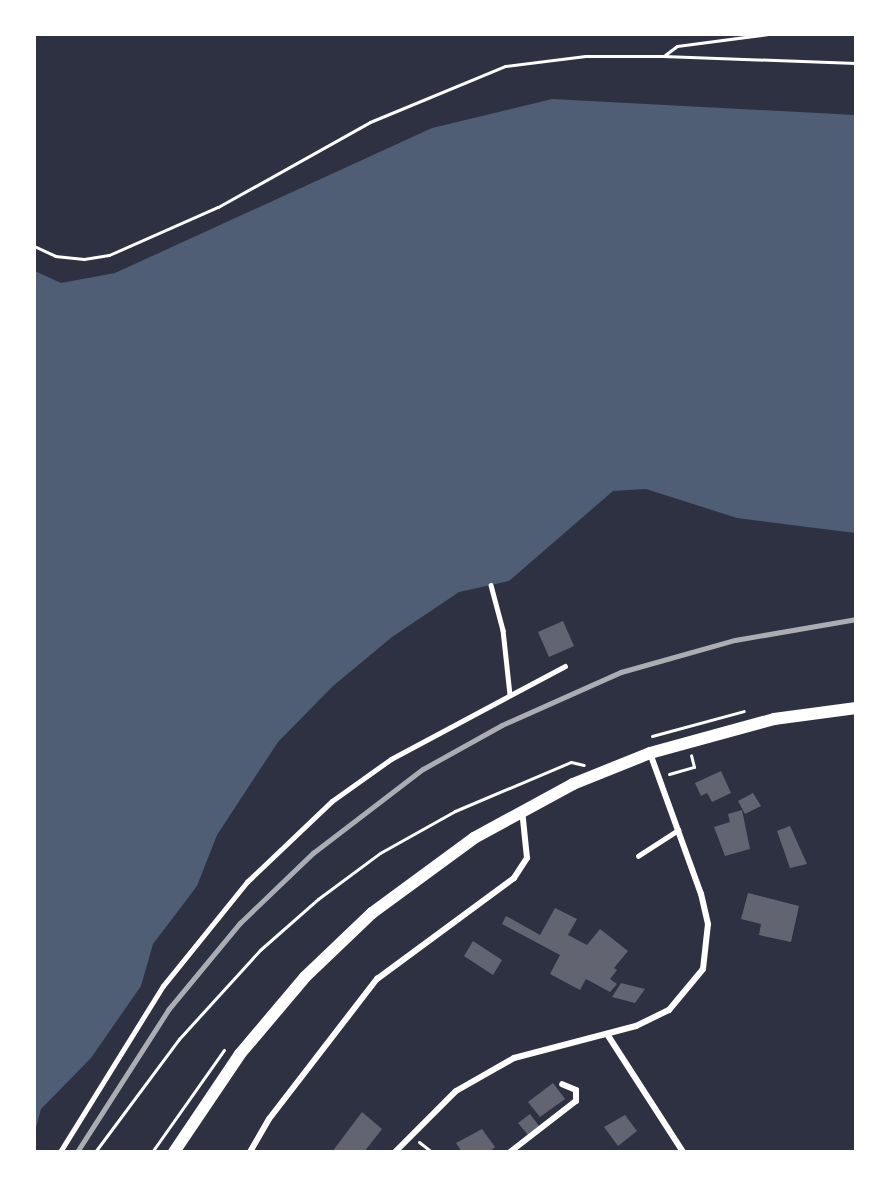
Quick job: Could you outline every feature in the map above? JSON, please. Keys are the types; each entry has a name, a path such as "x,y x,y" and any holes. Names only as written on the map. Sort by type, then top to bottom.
{"main road":[{"path":"174,1152 210,1096 271,1015 341,942 418,876 522,809 650,753 774,719 855,708"}],"street":[{"path":"395,1152 456,1091 514,1058 607,1035 669,1010 681,1000 703,969 708,924 693,865 650,753"},
{"path":"250,1152 269,1119 377,979 514,878 527,858 522,809"},
{"path":"607,1035 683,1152"},
{"path":"510,1152 576,1101 576,1090 562,1084"}],"lane":[{"path":"491,585 503,630 510,694"},
{"path":"60,1152 163,986 247,882 332,801 391,759 565,666"},
{"path":"638,856 678,830"}],"path":[{"path":"663,56 677,46 768,34"},
{"path":"34,246 55,255 84,259 109,255 218,207 370,122 505,66 585,56 663,56 855,63"},
{"path":"95,1152 179,1039 261,950 318,900 380,853 455,811 571,762 584,765"}],"water":[{"path":"552,99 855,115 855,533 737,518 646,489 613,491 509,581 459,592 392,637 333,686 278,742 217,835 197,886 153,944 141,986 91,1058 41,1109 35,1131 35,271 61,283 115,273 432,128"}],"building":[{"path":"563,621 574,646 549,657 538,632"},
{"path":"721,771 731,793 712,802 707,793 701,796 695,783"},
{"path":"753,793 761,806 745,814 738,801"},
{"path":"742,810 750,849 725,856 714,827 730,822 728,814"},
{"path":"790,826 807,864 790,868 777,831"},
{"path":"748,893 799,906 791,942 759,935 761,924 741,919"},
{"path":"555,908 577,919 568,935 587,945 600,929 628,951 614,968 617,970 610,979 617,984 610,992 586,979 580,990 550,974 560,955 502,924 506,916 540,935"},
{"path":"473,941 502,960 493,975 464,956"},
{"path":"621,983 645,989 635,1003 612,997"},
{"path":"553,1083 565,1099 540,1117 528,1102"},
{"path":"362,1112 382,1129 364,1152 332,1152"},
{"path":"530,1114 539,1126 528,1135 518,1123"},
{"path":"625,1115 637,1131 618,1146 604,1127"},
{"path":"482,1129 495,1147 489,1152 462,1152 456,1143"}],"railway":[{"path":"77,1152 168,1010 240,923 313,853 423,769 502,725 621,672 735,640 856,619"}]}
